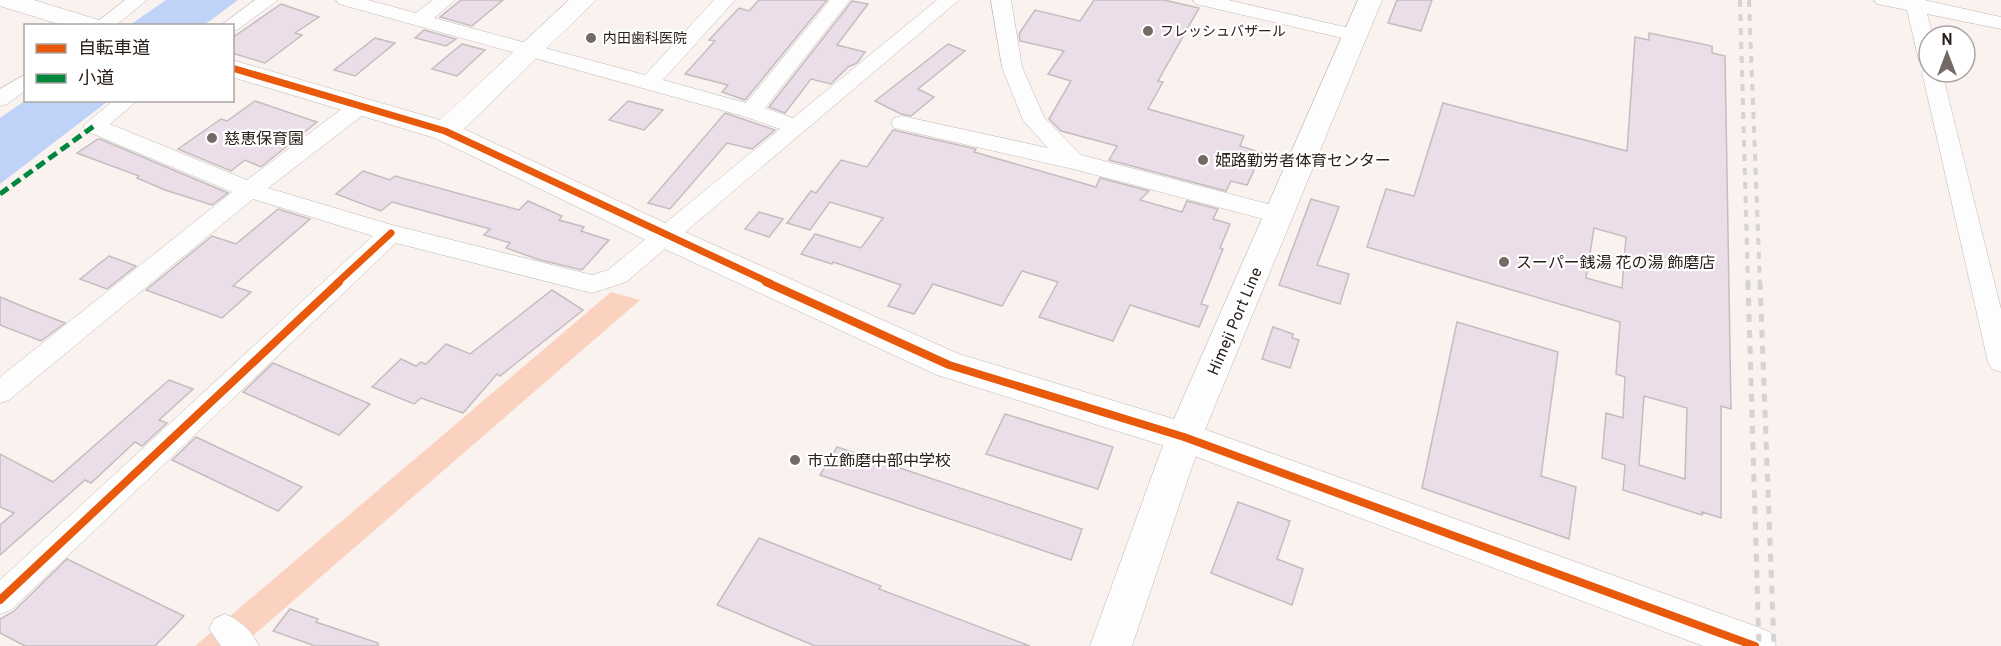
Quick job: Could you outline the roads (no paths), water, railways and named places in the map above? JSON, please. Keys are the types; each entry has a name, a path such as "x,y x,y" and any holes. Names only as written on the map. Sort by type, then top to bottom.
{"street":[{"path":"0,5 8,0 86,24"},
{"path":"105,24 137,0"},
{"path":"233,24 268,0"},
{"path":"346,0 751,111 796,127"},
{"path":"420,20 444,0"},
{"path":"445,131 584,0"},
{"path":"649,83 725,0"},
{"path":"751,111 840,0"},
{"path":"125,102 94,126 249,190 391,233 592,284 617,276 949,0"},
{"path":"1000,0 1012,67 1034,120 1073,161"},
{"path":"1203,0 1234,3 1355,35"},
{"name":"Himeji Port Line","path":"1111,646 1184,437 1370,0"},
{"path":"1884,0 1915,3 2001,23"},
{"path":"1915,3 1920,24"},
{"path":"234,69 445,131 665,236 949,364 1184,437 1755,646"},
{"path":"0,99 24,82"},
{"path":"1935,84 2001,362"},
{"path":"0,392 249,190 359,107"},
{"path":"902,123 1073,161 1279,215"},
{"path":"0,600 391,233"}],"water":[{"path":"166,0 238,0 205,24 131,24"},
{"path":"24,101 107,102 0,184 0,118"}],"railway":[{"path":"1740,0 1748,283"},
{"path":"1749,0 1760,283"},
{"path":"1748,282 1759,646"},
{"path":"1760,282 1774,646"}],"place":[{"name":"フレッシュバザール","path":"1148,31"},
{"name":"内田歯科医院","path":"591,38"},
{"name":"慈恵保育園","path":"212,138"},
{"name":"姫路勤労者体育センター","path":"1203,160"},
{"name":"スーパー銭湯 花の湯 飾磨店","path":"1504,262"},
{"name":"市立飾磨中部中学校","path":"795,460"}]}
